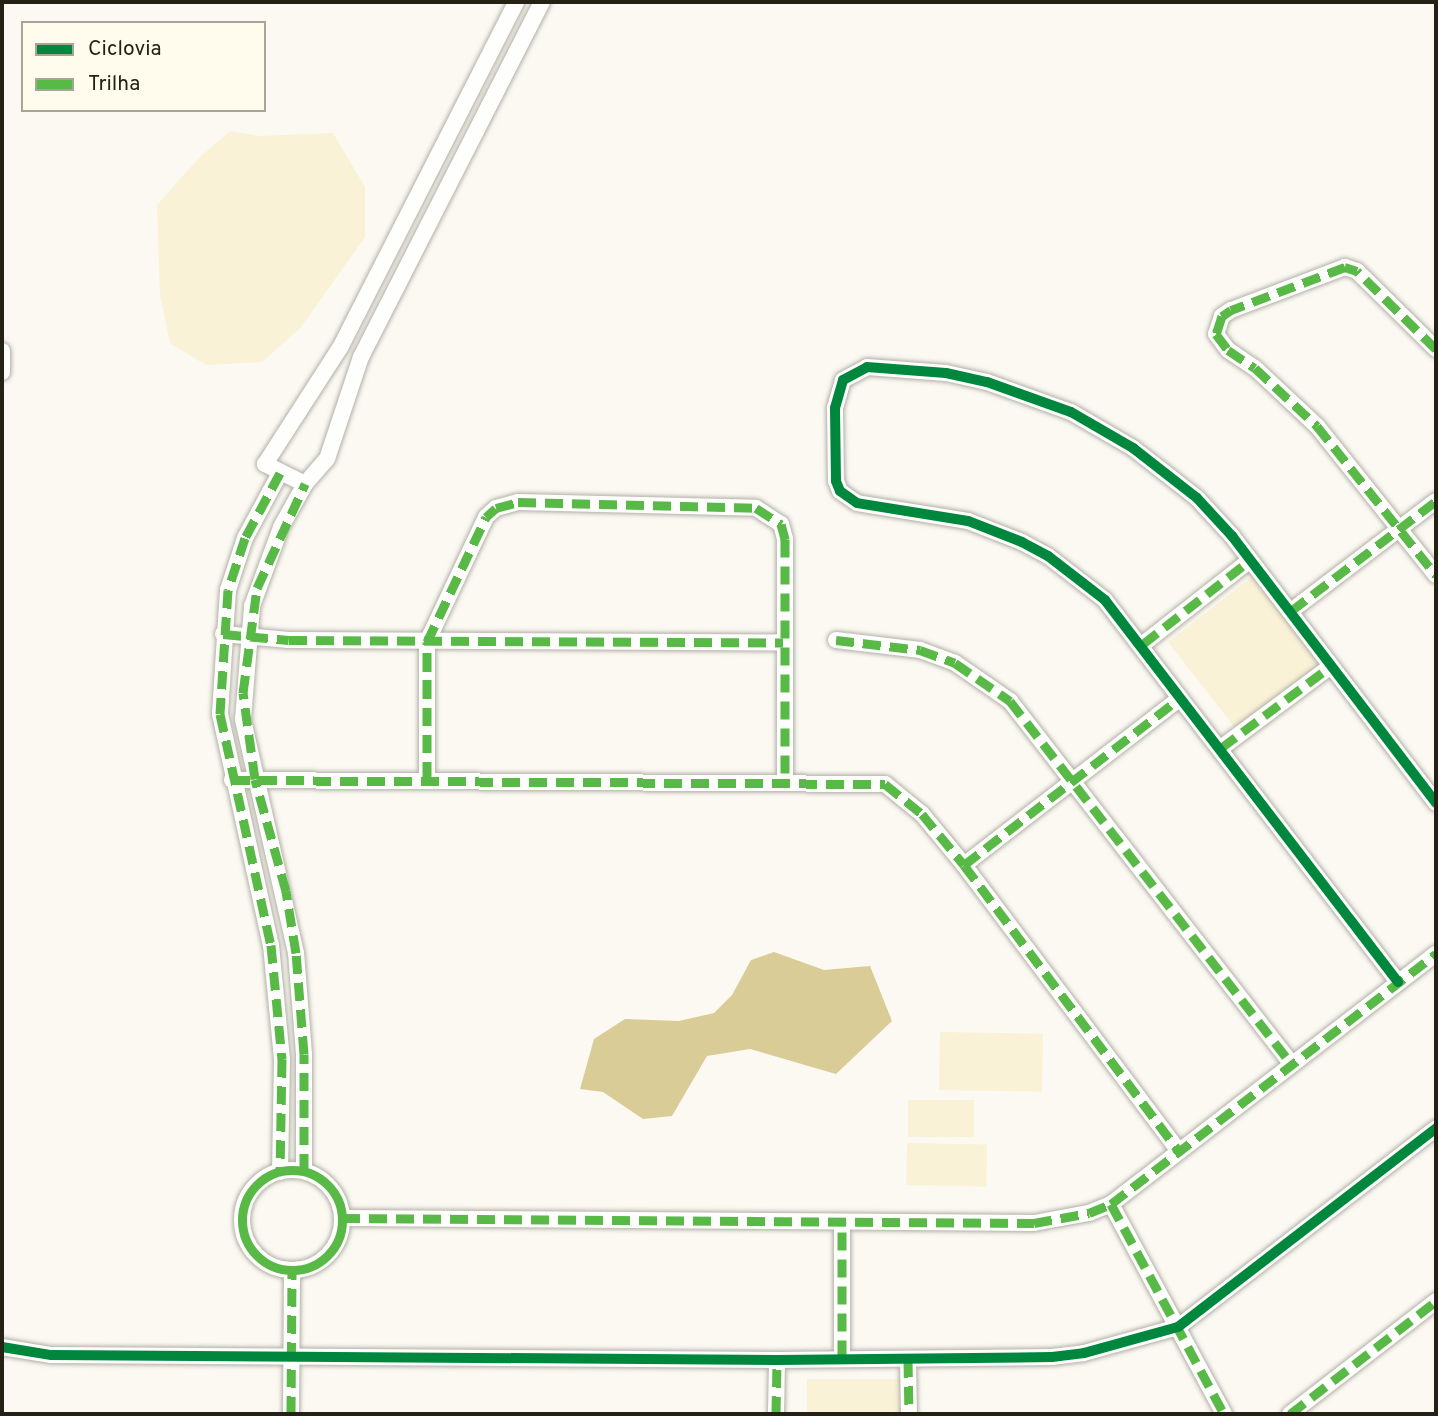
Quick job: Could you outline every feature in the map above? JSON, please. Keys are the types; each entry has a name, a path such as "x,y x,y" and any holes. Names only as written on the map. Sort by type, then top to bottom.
{"street":[{"path":"305,484 265,464 284,428 341,346 516,2"},
{"path":"304,1171 304,1054 296,953 286,891 255,779 243,719 249,637 263,569 305,484 327,459 361,357 542,2"},
{"path":"1436,349 1357,271 1345,267 1231,310 1217,325 1220,341 1317,426 1436,575"},
{"path":"341,346 361,357"},
{"path":"2,351 2,372"},
{"path":"1398,982 1180,698 1143,644 1105,600 1048,556 1022,542 968,521 847,499 836,481 835,408 843,380 867,367 946,373 1031,395 1072,412 1165,471 1198,498 1291,611 1436,803"},
{"path":"280,473 236,558 223,635 220,714 232,780 271,944 282,1059 280,1172"},
{"path":"1291,611 1436,501"},
{"path":"427,779 428,642 486,517 496,508 518,502 756,508 771,513 781,524 785,540 785,781"},
{"path":"1143,644 1249,561"},
{"path":"223,635 428,642 783,643"},
{"path":"836,639 920,650 986,682 1010,701 1291,1063"},
{"path":"1221,748 1331,666"},
{"path":"964,865 1180,698"},
{"path":"232,780 785,781 885,784 915,808 964,865 1179,1151"},
{"path":"342,1218 1034,1223 1090,1213 1111,1204 1436,954"},
{"path":"2,1347 51,1355 777,1360 1052,1357 1114,1346 1178,1327 1436,1128"},
{"path":"304,1171 331,1189 342,1218 340,1234 328,1254 308,1268 292,1270 262,1260 244,1235 242,1218 249,1196 265,1178 280,1172 304,1171"},
{"path":"1111,1204 1224,1414"},
{"path":"842,1222 842,1358"},
{"path":"291,1414 292,1270"},
{"path":"1290,1414 1436,1301"},
{"path":"908,1359 909,1414"},
{"path":"776,1414 777,1360"}],"shaded area":[{"path":"230,131 259,136 333,133 365,187 365,237 301,327 262,362 206,365 170,343 160,295 157,205 199,158"},
{"path":"1258,572 1328,661 1238,731 1168,642"},
{"path":"774,952 824,970 870,966 892,1021 836,1074 750,1049 707,1056 672,1116 643,1119 603,1092 580,1089 594,1039 625,1019 679,1021 714,1013 732,995 751,960"},
{"path":"940,1032 1043,1034 1042,1092 939,1090"},
{"path":"908,1100 974,1100 974,1137 908,1137"},
{"path":"907,1143 987,1144 986,1186 906,1185"},
{"path":"807,1379 902,1379 902,1414 807,1414"}],"marked path":[{"path":"1436,349 1357,271 1345,267 1231,310 1222,316 1216,334 1228,350 1255,368 1317,426 1436,575"},
{"path":"280,473 245,538 228,590 220,714 271,945 282,1059 280,1172"},
{"path":"304,1171 304,1054 296,953 286,891 255,779 243,693 257,588 305,484"},
{"path":"1291,611 1436,501"},
{"path":"427,779 427,642 486,517 496,508 518,502 756,508 781,524 785,539 785,781"},
{"path":"1143,644 1249,561"},
{"path":"223,634 289,640 783,643"},
{"path":"836,640 920,650 955,663 1010,701 1291,1063"},
{"path":"1221,748 1331,666"},
{"path":"964,865 1180,698"},
{"path":"232,780 885,784 922,814 964,865 1179,1151"},
{"path":"342,1218 1034,1223 1089,1213 1111,1204 1436,954"},
{"path":"292,1170 311,1174 327,1185 338,1201 342,1220 338,1239 327,1255 311,1266 292,1270 273,1266 257,1255 246,1239 242,1220 246,1201 257,1185 273,1174 292,1170"},
{"path":"1111,1204 1224,1414"},
{"path":"842,1222 842,1358"},
{"path":"291,1414 292,1270"},
{"path":"1290,1414 1436,1301"},
{"path":"908,1359 909,1414"},
{"path":"776,1414 777,1360"}],"cycle path":[{"path":"1398,982 1105,600 1048,556 1022,542 968,521 857,503 840,491 836,481 835,408 843,380 867,367 946,373 987,382 1071,412 1133,448 1197,498 1232,536 1436,803"},
{"path":"2,1347 51,1355 777,1360 1052,1357 1084,1353 1178,1327 1436,1128"}]}
